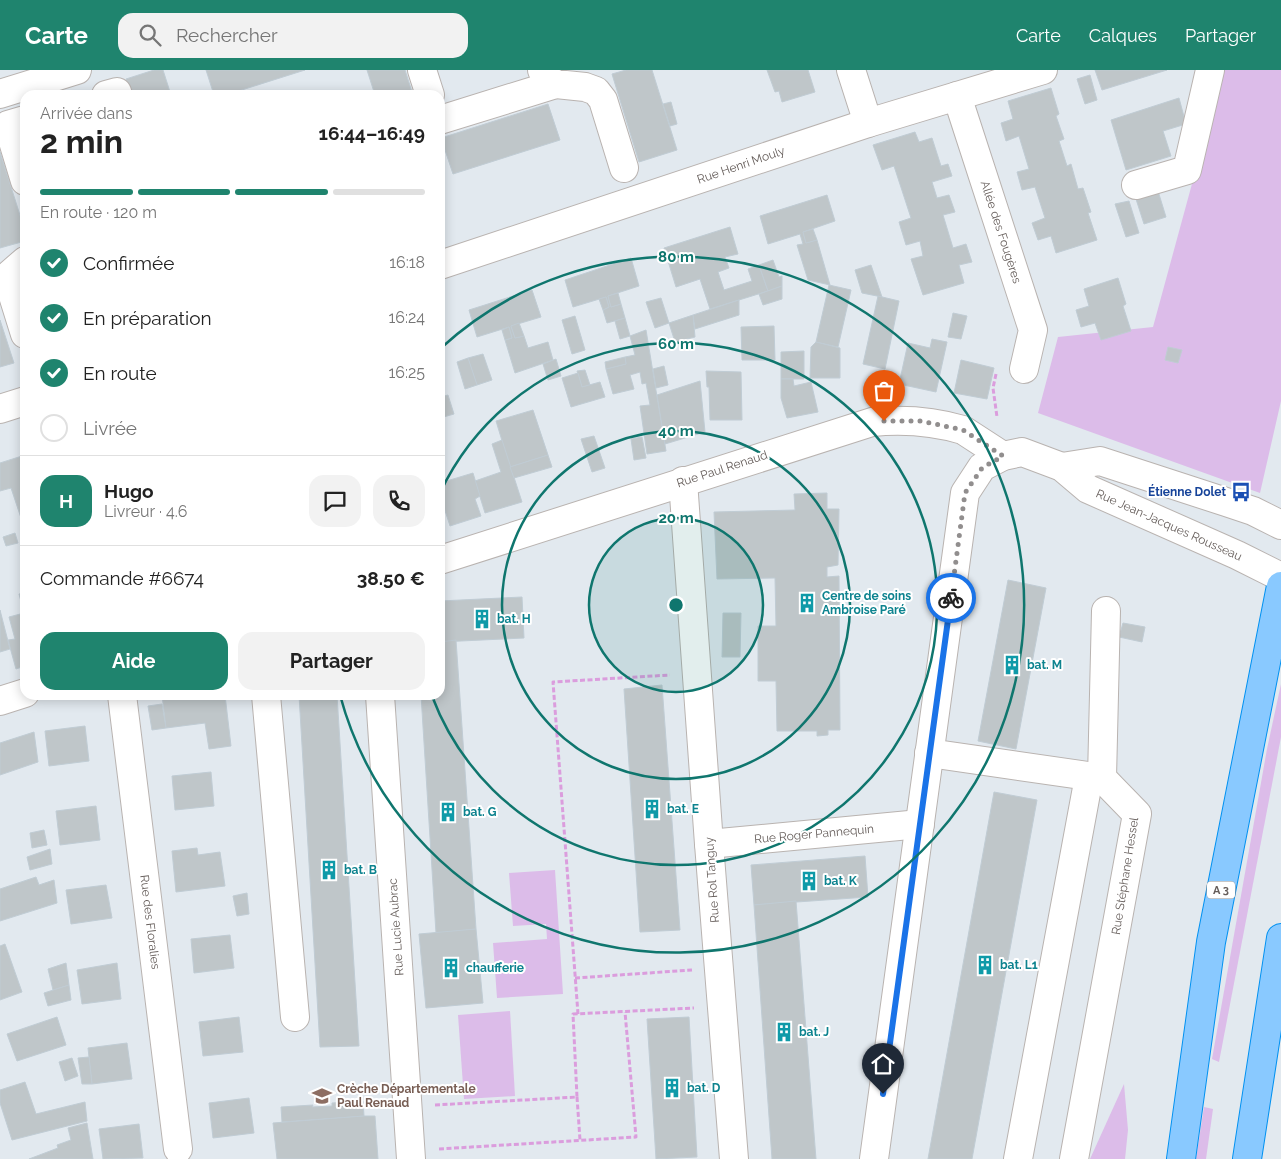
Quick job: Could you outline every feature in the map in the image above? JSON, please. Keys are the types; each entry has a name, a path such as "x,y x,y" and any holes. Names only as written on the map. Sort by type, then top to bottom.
{"highway":[{"name":"A 3","path":"1181,1159 1211,942 1281,586"},
{"path":"1246,1159 1281,938"}],"street":[{"path":"422,70 428,90"},
{"path":"851,70 868,122"},
{"path":"1136,185 1187,170 1210,70"},
{"name":"Rue Henri Mouly","path":"445,263 868,122 1026,73"},
{"path":"445,118 549,77 585,87 596,91 603,100 624,168"},
{"path":"0,94 59,78"},
{"name":"Allée des Fougères","path":"956,96 1032,330 1024,369"},
{"path":"20,121 8,125 20,165"},
{"path":"20,265 10,274 10,286 20,318"},
{"path":"0,410 20,403"},
{"name":"Rue Paul Renaud","path":"445,558 860,424 884,421 921,421 963,430 1003,456"},
{"name":"Rue Jean-Jacques Rousseau","path":"1003,456 1022,452 1062,467 1088,489 1237,555 1281,577"},
{"path":"874,1159 965,493 982,468 1003,456"},
{"name":"Rue Jean-Jacques Rousseau","path":"1062,467 1100,461 1226,502 1281,525"},
{"name":"Rue Rol Tanguy","path":"683,481 734,1159"},
{"path":"1018,1159 1095,777 1106,611"},
{"path":"0,701 20,695"},
{"name":"Rue des Floralies","path":"123,700 178,1149"},
{"path":"266,700 295,1017"},
{"name":"Rue Lucie Aubrac","path":"380,700 411,1155"},
{"path":"929,754 1095,777"},
{"name":"Rue Stéphane Hessel","path":"1074,1159 1137,814 1095,777"},
{"name":"Rue Roger Pannequin","path":"709,844 920,824"}],"path":[{"path":"1003,456 993,388 998,363 1024,369"},
{"path":"578,1014 553,682 697,674"},
{"path":"575,978 719,968"},
{"path":"580,1140 573,1014 722,1006"},
{"path":"411,1155 636,1137 625,1012"},
{"path":"408,1106 577,1097"}],"shaded area":[{"path":"1223,70 1281,70 1281,401 1260,493 1038,413 1058,337 1153,327"},
{"path":"1281,684 1281,737 1219,1062 1212,1059 1267,749"},
{"path":"555,870 563,994 497,998 493,943 547,939 546,924 513,926 509,873"},
{"path":"510,1011 515,1096 464,1099 458,1015"},
{"path":"1124,1084 1128,1130 1125,1159 1090,1159"},
{"path":"1204,1107 1213,1109 1206,1159 1196,1159"}],"building":[{"path":"154,70 163,70 169,90 130,90 126,79"},
{"path":"206,70 305,70 242,90 212,90"},
{"path":"367,70 405,70 411,90 373,90"},
{"path":"626,70 652,70 677,150 639,162 612,74"},
{"path":"767,70 808,70 815,92 782,102 779,91 775,92"},
{"path":"1095,70 1167,70 1102,90"},
{"path":"1090,75 1097,100 1085,104 1077,79"},
{"path":"1051,88 1059,114 1056,116 1064,139 1059,141 1067,166 1071,164 1078,189 1083,188 1091,212 1088,213 1097,240 1056,253 1051,236 1038,240 1032,223 1045,218 1035,187 1022,190 1017,172 1029,169 1019,136 1006,141 1001,123 1013,119 1008,101"},
{"path":"1179,98 1186,124 1163,131 1171,156 1126,170 1111,120"},
{"path":"671,102 677,124 670,126 663,104"},
{"path":"548,104 560,140 453,174 445,150 445,137"},
{"path":"915,132 919,142 932,138 941,166 948,164 952,176 932,182 937,198 949,195 955,212 943,215 953,248 966,244 972,262 959,265 964,283 923,295 911,259 923,256 920,241 906,245 899,222 911,218 894,166 882,170 873,145"},
{"path":"0,152 20,215 20,242 0,248"},
{"path":"1158,191 1166,217 1144,224 1136,199"},
{"path":"827,195 835,221 803,232 806,243 817,240 830,285 808,280 797,245 803,244 800,234 768,244 760,216"},
{"path":"1129,201 1139,233 1126,237 1115,204"},
{"path":"730,227 738,254 725,257 729,268 718,272 724,290 752,281 748,269 759,265 768,291 710,309 700,279 676,287 664,248"},
{"path":"813,229 817,240 806,243 803,232"},
{"path":"631,258 639,286 608,296 611,307 621,304 625,318 607,323 603,310 609,307 606,297 573,307 565,280"},
{"path":"773,260 779,277 782,276 782,286 768,291 759,265"},
{"path":"871,265 882,297 862,293 855,270"},
{"path":"1118,278 1126,304 1123,306 1131,331 1101,340 1095,323 1081,327 1076,310 1089,306 1084,289"},
{"path":"829,285 851,290 838,347 816,342"},
{"path":"782,286 782,299 763,305 759,294"},
{"path":"532,290 541,317 511,326 515,338 524,336 528,348 548,342 553,360 515,373 505,340 512,338 509,327 477,337 469,310"},
{"path":"618,293 621,304 611,307 608,296"},
{"path":"878,296 899,301 885,369 863,364"},
{"path":"606,297 609,307 603,310 599,299"},
{"path":"661,298 669,323 655,328 646,302"},
{"path":"739,300 739,315 695,329 693,315"},
{"path":"953,313 967,316 961,339 948,337"},
{"path":"693,315 695,337 675,342 669,323"},
{"path":"575,316 585,350 572,354 562,320"},
{"path":"625,318 630,336 620,339 615,321"},
{"path":"0,320 14,363 0,367"},
{"path":"519,323 524,336 515,338 511,326"},
{"path":"774,326 775,360 742,360 741,327"},
{"path":"509,327 512,338 505,340 502,330"},
{"path":"646,330 666,451 647,454 640,406 650,405 646,383 642,384 640,372 630,375 634,389 613,394 606,369 626,364 625,357 635,355 630,336"},
{"path":"932,339 947,342 936,392 899,384 908,343 930,348"},
{"path":"816,342 840,348 840,378 810,378 811,347"},
{"path":"1168,347 1182,350 1178,363 1165,360"},
{"path":"804,351 804,379 781,379 781,352"},
{"path":"483,354 492,380 477,385 468,358"},
{"path":"625,357 626,364 606,369 605,362"},
{"path":"468,358 477,385 465,389 457,362"},
{"path":"556,359 561,376 548,380 543,364"},
{"path":"961,360 994,368 987,399 954,393"},
{"path":"664,366 668,385 656,388 653,369"},
{"path":"585,370 590,385 582,387 577,371"},
{"path":"706,371 741,372 742,420 710,420 709,387 707,387"},
{"path":"578,373 582,387 600,382 605,397 571,407 562,378"},
{"path":"781,379 793,379 794,386 811,382 818,412 787,418 781,398"},
{"path":"700,381 705,432 665,444 657,395"},
{"path":"448,395 454,414 445,417 445,396"},
{"path":"533,410 548,455 510,467 496,421"},
{"path":"594,436 605,468 592,472 581,439"},
{"path":"642,437 646,458 634,460 631,439"},
{"path":"502,440 522,502 485,513 475,481 501,472 492,444"},
{"path":"548,455 552,467 514,478 510,467"},
{"path":"20,457 20,515 11,488 0,491 0,463"},
{"path":"473,473 480,496 475,499 481,516 450,526 445,510 445,481"},
{"name":"Centre de soins Ambroise Paré","path":"827,493 827,509 839,509 838,565 827,567 827,577 839,576 840,730 828,730 828,735 817,736 817,731 777,731 776,681 758,681 758,626 776,626 775,578 717,579 714,512 795,510 794,494"},
{"path":"15,533 18,543 6,546 3,537"},
{"name":"bat. M","path":"1008,580 1046,588 1016,749 978,741"},
{"name":"bat. H","path":"522,597 524,638 445,642 445,601"},
{"path":"0,610 10,649 0,652"},
{"path":"723,613 741,613 740,657 722,657"},
{"path":"20,614 20,668 16,669 8,640 15,639 9,617"},
{"path":"1123,623 1145,627 1142,642 1119,637"},
{"name":"bat. G","path":"456,640 476,929 436,933 421,700 445,700 445,641"},
{"name":"bat. E","path":"662,685 680,930 640,932 624,689"},
{"path":"163,700 226,700 231,746 209,749 205,723 166,728"},
{"name":"bat. B","path":"299,700 337,700 359,1046 320,1047"},
{"path":"162,704 166,728 152,730 148,706"},
{"path":"85,726 89,761 49,766 45,731"},
{"path":"34,732 38,762 0,775 0,743"},
{"path":"211,772 214,806 175,810 172,776"},
{"name":"bat. L1","path":"994,792 1037,800 972,1159 928,1159"},
{"path":"96,806 100,840 60,845 56,811"},
{"path":"44,830 47,845 32,848 30,833"},
{"path":"197,848 198,855 220,852 225,886 176,892 172,851"},
{"path":"50,849 52,864 30,870 27,857"},
{"name":"bat. K","path":"865,856 868,897 754,905 751,865"},
{"path":"36,877 39,885 54,880 57,903 0,921 0,889"},
{"path":"106,885 112,918 71,924 66,890"},
{"path":"247,893 249,914 237,916 233,896"},
{"name":"bat. J","path":"796,901 816,1159 772,1159 754,905"},
{"name":"chaufferie","path":"476,929 483,1003 426,1008 419,934"},
{"path":"230,935 234,968 194,973 191,939"},
{"path":"5,944 22,992 0,1000 0,946"},
{"path":"66,963 69,985 53,990 48,969"},
{"path":"117,963 121,999 82,1004 77,970"},
{"path":"69,985 71,1000 48,1006 44,993"},
{"path":"57,1017 66,1045 17,1061 7,1034"},
{"path":"239,1017 243,1052 203,1056 199,1022"},
{"name":"bat. D","path":"689,1017 697,1157 656,1159 647,1019"},
{"path":"127,1043 132,1079 92,1084 88,1048"},
{"path":"89,1057 92,1084 82,1084 78,1058"},
{"path":"72,1058 78,1076 65,1081 59,1062"},
{"path":"25,1082 36,1114 85,1102 87,1121 12,1140 0,1103 0,1090"},
{"path":"249,1098 254,1133 213,1138 209,1103"},
{"path":"363,1101 364,1116 282,1122 281,1107 332,1106 332,1103"},
{"path":"375,1116 378,1159 277,1159 273,1123"},
{"path":"87,1123 93,1159 29,1159 58,1148 57,1145 71,1140 68,1128"},
{"path":"139,1124 143,1158 103,1159 99,1129"}],"way so far":[{"path":"884,421 921,421 963,430 1003,456 982,468 972,480 965,493 951,598"}],"place":[{"name":"Étienne Dolet","path":"1241,492"},
{"name":"Centre de soins Ambroise Paré","path":"807,603"},
{"name":"bat. H","path":"482,619"},
{"name":"bat. M","path":"1012,665"},
{"name":"bat. E","path":"652,809"},
{"name":"bat. G","path":"448,812"},
{"name":"bat. B","path":"329,870"},
{"name":"bat. K","path":"809,881"},
{"name":"bat. L1","path":"985,965"},
{"name":"chaufferie","path":"451,968"},
{"name":"bat. J","path":"784,1032"},
{"name":"bat. D","path":"672,1088"},
{"name":"Crèche Départementale Paul Renaud","path":"322,1096"}],"route":[{"path":"883,1094 951,598"}]}
